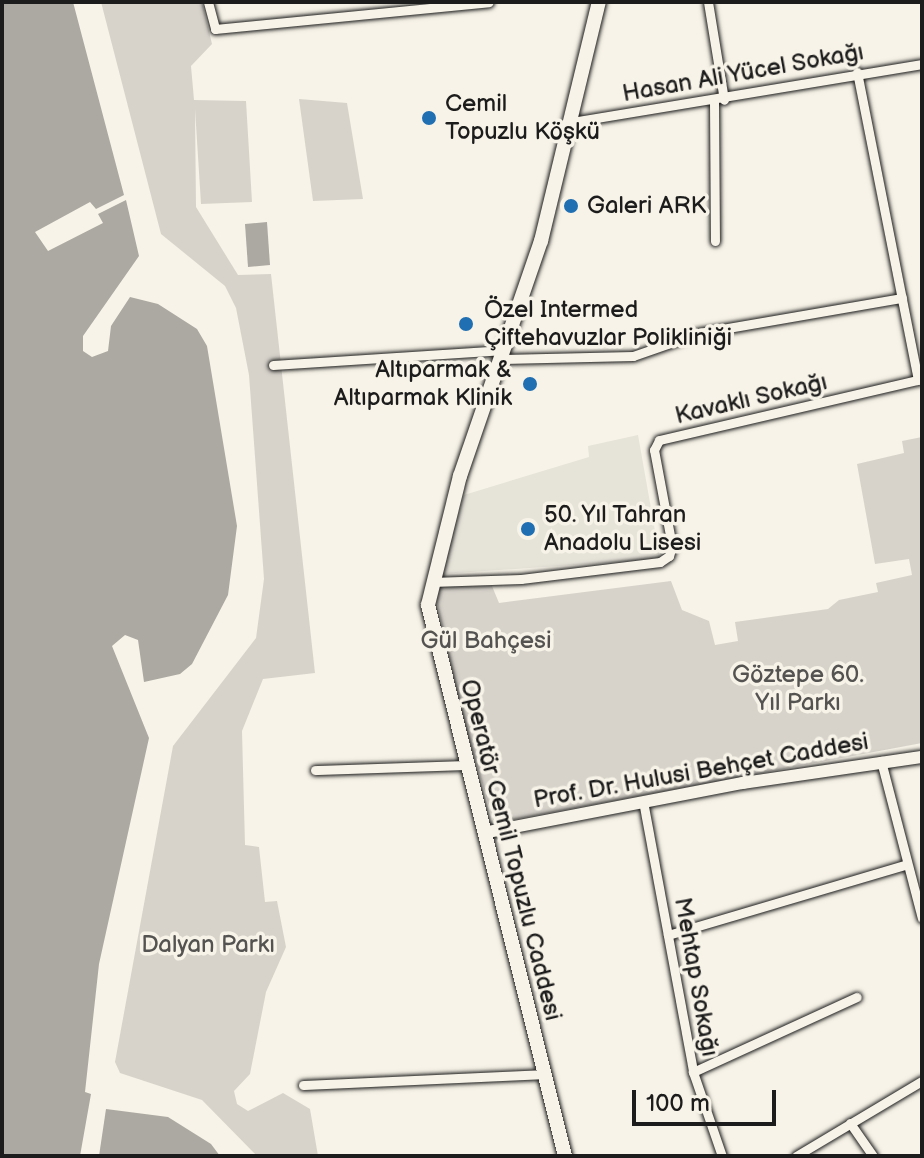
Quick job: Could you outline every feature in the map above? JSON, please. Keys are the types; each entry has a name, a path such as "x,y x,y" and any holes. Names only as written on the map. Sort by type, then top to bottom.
{"main road":[{"name":"Operatör Cemil Topuzlu Caddesi","path":"565,1156 542,1074 488,832 428,605 431,582 460,476 504,354 572,122 599,2"}],"street":[{"path":"208,2 215,29 489,2"},
{"path":"708,2 719,101 715,241"},
{"name":"Hasan Ali Yücel Sokağı","path":"572,122 719,101 857,72 922,64"},
{"path":"857,72 920,380"},
{"path":"273,365 504,354 633,356 699,333 902,298"},
{"name":"Kavaklı Sokağı","path":"431,582 521,579 660,562 669,556 672,546 654,450 659,440 920,380"},
{"name":"Prof. Dr. Hulusi Behçet Caddesi","path":"488,832 643,801 881,761 922,757"},
{"path":"881,761 905,865 922,918"},
{"path":"315,770 469,765"},
{"name":"Mehtap Sokağı","path":"643,801 693,1072 722,1156"},
{"path":"668,935 905,865"},
{"path":"693,1072 857,997"},
{"path":"303,1085 542,1074"},
{"path":"796,1156 922,1081"},
{"path":"850,1123 873,1156"}],"shaded area":[{"path":"2,2 73,2 124,195 96,209 90,202 35,232 48,251 103,223 98,214 126,200 139,256 83,336 83,351 92,357 108,351 111,326 130,297 158,304 197,329 207,346 237,526 228,595 192,664 180,674 144,682 138,640 125,635 112,646 149,738 99,964 85,1092 91,1094 80,1156 2,1156"},
{"path":"267,222 270,265 248,267 245,224"},
{"name":"50. Yıl Tahran Anadolu Lisesi","path":"638,435 660,559 441,574 464,495 589,457 588,446"},
{"path":"106,1109 168,1117 211,1144 220,1156 99,1156"}],"green space":[{"name":"Dalyan Parkı","path":"101,2 202,2 212,44 191,66 194,100 246,101 252,202 201,204 195,109 196,207 238,275 271,274 315,673 263,679 242,731 245,845 259,847 265,902 277,901 286,947 266,992 250,1074 234,1091 237,1104 248,1111 283,1093 310,1109 318,1156 257,1156 202,1100 120,1073 115,1062 173,746 256,638 264,579 249,375 236,308 225,286 161,234"},
{"path":"299,99 347,103 363,199 313,201"},
{"name":"Göztepe 60. Yıl Parkı","path":"922,437 922,743 494,823 464,722 436,598 439,587 492,586 499,603 671,581 682,610 709,621 715,645 738,641 735,622 828,609 839,600 878,592 876,583 912,575 909,559 875,564 857,464 904,453 902,441"}],"place":[{"name":"Cemil Topuzlu Köşkü","path":"429,118"},
{"name":"Galeri ARK","path":"571,206"},
{"name":"Özel Intermed Çiftehavuzlar Polikliniği","path":"466,324"},
{"name":"Altıparmak & Altıparmak Klinik","path":"530,384"},
{"name":"50. Yıl Tahran Anadolu Lisesi","path":"528,529"}],"park label":[{"name":"Gül Bahçesi","path":"486,641"}]}
